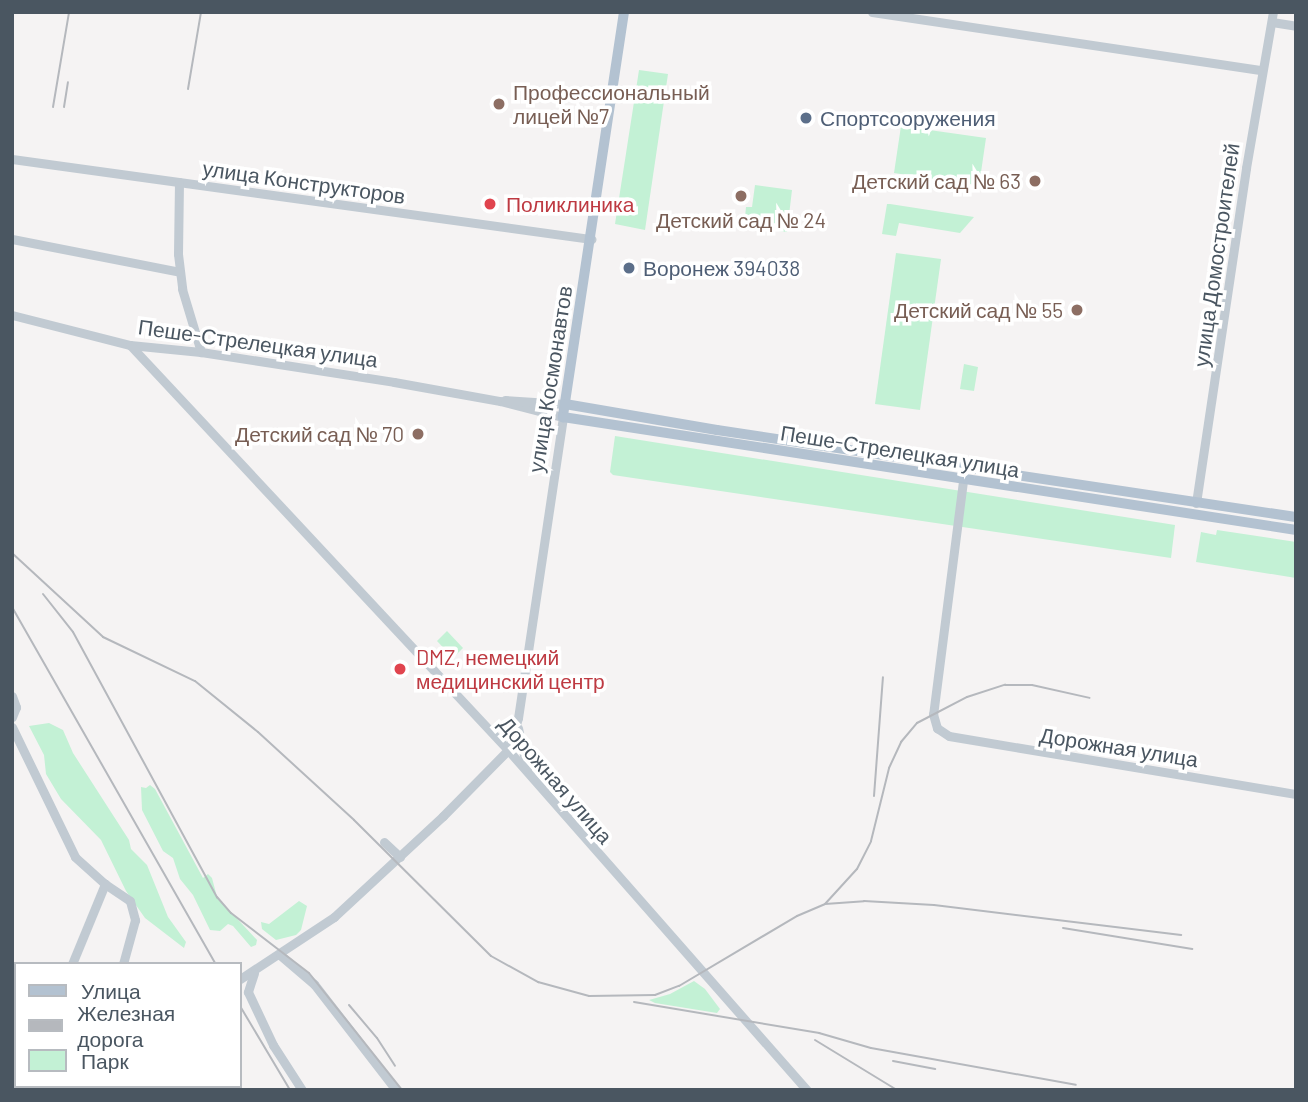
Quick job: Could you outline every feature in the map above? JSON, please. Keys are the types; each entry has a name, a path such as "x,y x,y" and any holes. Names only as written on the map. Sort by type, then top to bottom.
{"main road":[{"name":"улица Космонавтов","path":"563,417 624,12"},
{"name":"Пеше-Стрелецкая улица","path":"565,404 717,430 1296,517"},
{"name":"Пеше-Стрелецкая улица","path":"563,417 963,481 1296,530"}],"street":[{"path":"872,12 1262,70"},
{"path":"1272,17 1296,26"},
{"name":"улица Домостроителей","path":"1196,503 1272,17"},
{"name":"улица Конструкторов","path":"12,159 591,239"},
{"path":"179,182 176,227 180,272 201,352"},
{"path":"12,239 180,272"},
{"name":"Пеше-Стрелецкая улица","path":"12,314 130,345 201,352 500,401 563,417"},
{"name":"Дорожная улица","path":"130,345 508,750 807,1090"},
{"name":"Пеше-Стрелецкая улица","path":"500,401 565,404"},
{"name":"улица Космонавтов","path":"508,750 518,718 563,417"},
{"name":"Дорожная улица","path":"963,481 933,713 937,728 949,736 1296,794"},
{"path":"12,696 16,707 12,717"},
{"path":"518,718 521,751 528,774"},
{"path":"12,727 75,857 104,884 130,901 135,920 124,962"},
{"path":"242,978 334,917 400,857 508,750"},
{"path":"384,842 400,857"},
{"path":"73,962 104,884"},
{"path":"280,954 314,984 396,1090"},
{"path":"255,971 248,992 273,1045 302,1090"}],"green space":[{"path":"639,70 668,74 645,230 615,224"},
{"path":"901,126 986,138 979,186 894,173"},
{"path":"755,185 792,190 787,232 744,227 746,207 752,207"},
{"path":"887,204 974,217 960,233 899,223 896,236 882,234"},
{"path":"896,253 941,259 920,410 875,404"},
{"path":"964,364 978,367 974,391 960,389"},
{"path":"615,436 1175,525 1171,558 613,475 610,472"},
{"path":"1217,530 1296,542 1296,578 1196,562 1201,532 1216,535"},
{"path":"447,631 463,648 453,658 437,641"},
{"path":"49,723 63,730 73,753 129,840 131,849 147,865 168,917 186,942 184,948 145,918 126,891 101,840 61,799 46,774 44,755 29,726"},
{"path":"150,785 155,789 203,878 208,874 212,878 217,897 257,940 256,945 251,947 233,926 228,924 220,931 210,930 193,895 180,879 173,858 163,851 142,810 141,787"},
{"path":"299,901 307,906 301,930 296,935 276,940 262,929 261,922 269,924"},
{"path":"694,981 705,989 720,1009 717,1013 649,1000 670,994"}],"railway":[{"path":"53,107 69,12"},
{"path":"188,89 201,12"},
{"path":"64,107 68,82"},
{"path":"12,553 103,637 195,681 258,732 354,820 491,956 538,982 589,996 655,995 679,986 797,916 825,904 857,869 871,841 889,768 901,742 917,723 967,697 1005,685 1032,685 1090,698"},
{"path":"43,594 73,632 217,897 231,913 309,973 402,1090"},
{"path":"12,607 215,962"},
{"path":"874,796 883,677"},
{"path":"825,904 864,901 934,905 1181,935"},
{"path":"1063,928 1192,949"},
{"path":"634,1002 819,1033 871,1048 1076,1085"},
{"path":"349,1005 377,1038 395,1066"},
{"path":"242,1009 290,1090"},
{"path":"815,1040 897,1090"},
{"path":"893,1061 935,1069"}],"place":[{"name":"Профессиональный лицей №7","path":"499,104"},
{"name":"Спортсооружения","path":"806,118"},
{"name":"Детский сад № 63","path":"1035,181"},
{"name":"Детский сад № 24","path":"741,196"},
{"name":"Поликлиника","path":"490,204"},
{"name":"Воронеж 394038","path":"629,268"},
{"name":"Детский сад № 55","path":"1077,310"},
{"name":"Детский сад № 70","path":"418,434"},
{"name":"DMZ, немецкий медицинский центр","path":"400,669"}]}
